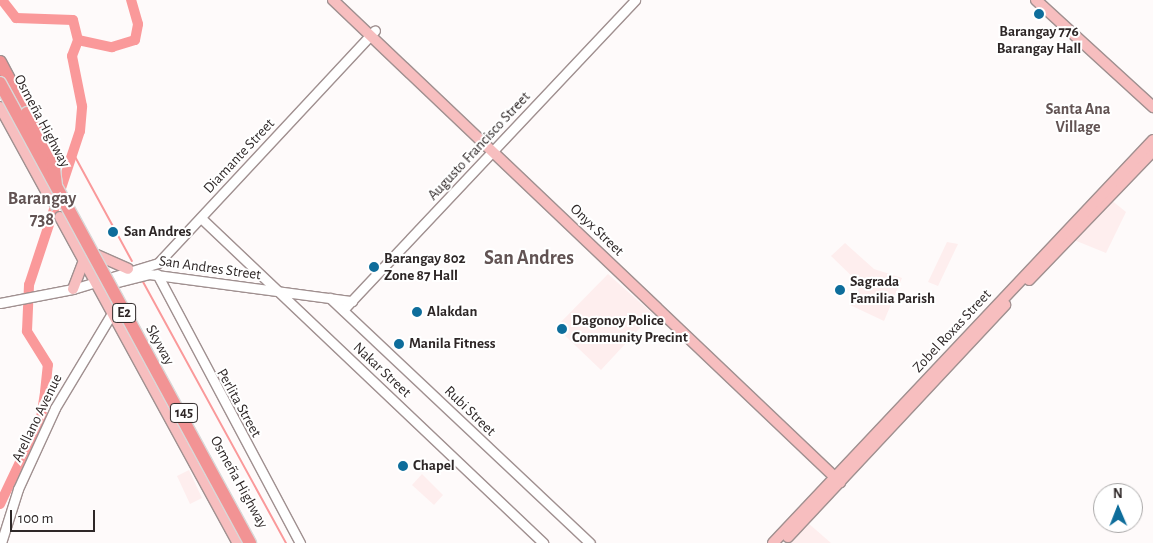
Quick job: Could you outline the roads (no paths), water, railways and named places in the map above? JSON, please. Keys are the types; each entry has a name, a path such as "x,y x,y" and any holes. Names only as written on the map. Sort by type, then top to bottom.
{"highway":[{"path":"0,52 6,83"},
{"path":"0,62 6,83"},
{"name":"Skyway","path":"6,83 58,193 250,543"},
{"name":"Skyway","path":"0,102 239,543"}],"main road":[{"name":"Onyx Street","path":"334,0 373,33 840,477"},
{"name":"Onyx Street","path":"343,0 373,33"},
{"path":"1036,0 1153,107"},
{"name":"Osmeña Highway","path":"0,74 58,193"},
{"name":"Osmeña Highway","path":"0,107 97,255 256,543"},
{"name":"Zobel Roxas Street","path":"773,543 840,477 1153,140"},
{"name":"Zobel Roxas Street","path":"978,329 1153,151"},
{"name":"Osmeña Highway","path":"60,217 239,543"},
{"path":"97,255 128,269"},
{"path":"73,289 84,261"},
{"name":"Zobel Roxas Street","path":"782,543 813,505"}],"street":[{"name":"Augusto Francisco Street","path":"343,310 635,0"},
{"name":"Diamante Street","path":"110,280 128,269 158,262 373,33"},
{"name":"Nakar Street","path":"201,218 543,543"},
{"name":"San Andres Street","path":"0,303 32,299 110,280 157,274 352,301"},
{"name":"Perlita Street","path":"157,274 300,543"},
{"name":"San Andres Street","path":"32,299 97,284"},
{"name":"Rubi Street","path":"330,298 590,543"},
{"name":"Arellano Avenue","path":"1,543 18,489 55,408 112,313"}],"waterway":[{"path":"2,0 16,18 73,20 78,40"},
{"path":"78,40 112,47 135,40 138,24 131,0"},
{"path":"0,504 41,418 48,365 27,331 29,285 80,131 82,106 72,56 78,40"},
{"path":"73,153 132,261"},
{"path":"142,280 286,543"}],"tunnel":[{"path":"51,200 60,217"}],"place":[{"name":"Barangay 776 Barangay Hall","path":"1039,14"},
{"name":"San Andres","path":"113,232"},
{"name":"Barangay 802 Zone 87 Hall","path":"374,267"},
{"name":"Sagrada Familia Parish","path":"840,290"},
{"name":"Alakdan","path":"417,312"},
{"name":"Dagonoy Police Community Precint","path":"562,329"},
{"name":"Manila Fitness","path":"399,344"},
{"name":"Chapel","path":"403,466"}],"district":[{"name":"Santa Ana Village","path":"1078,118"},
{"name":"Barangay 738","path":"42,210"},
{"name":"San Andres","path":"529,258"}]}
